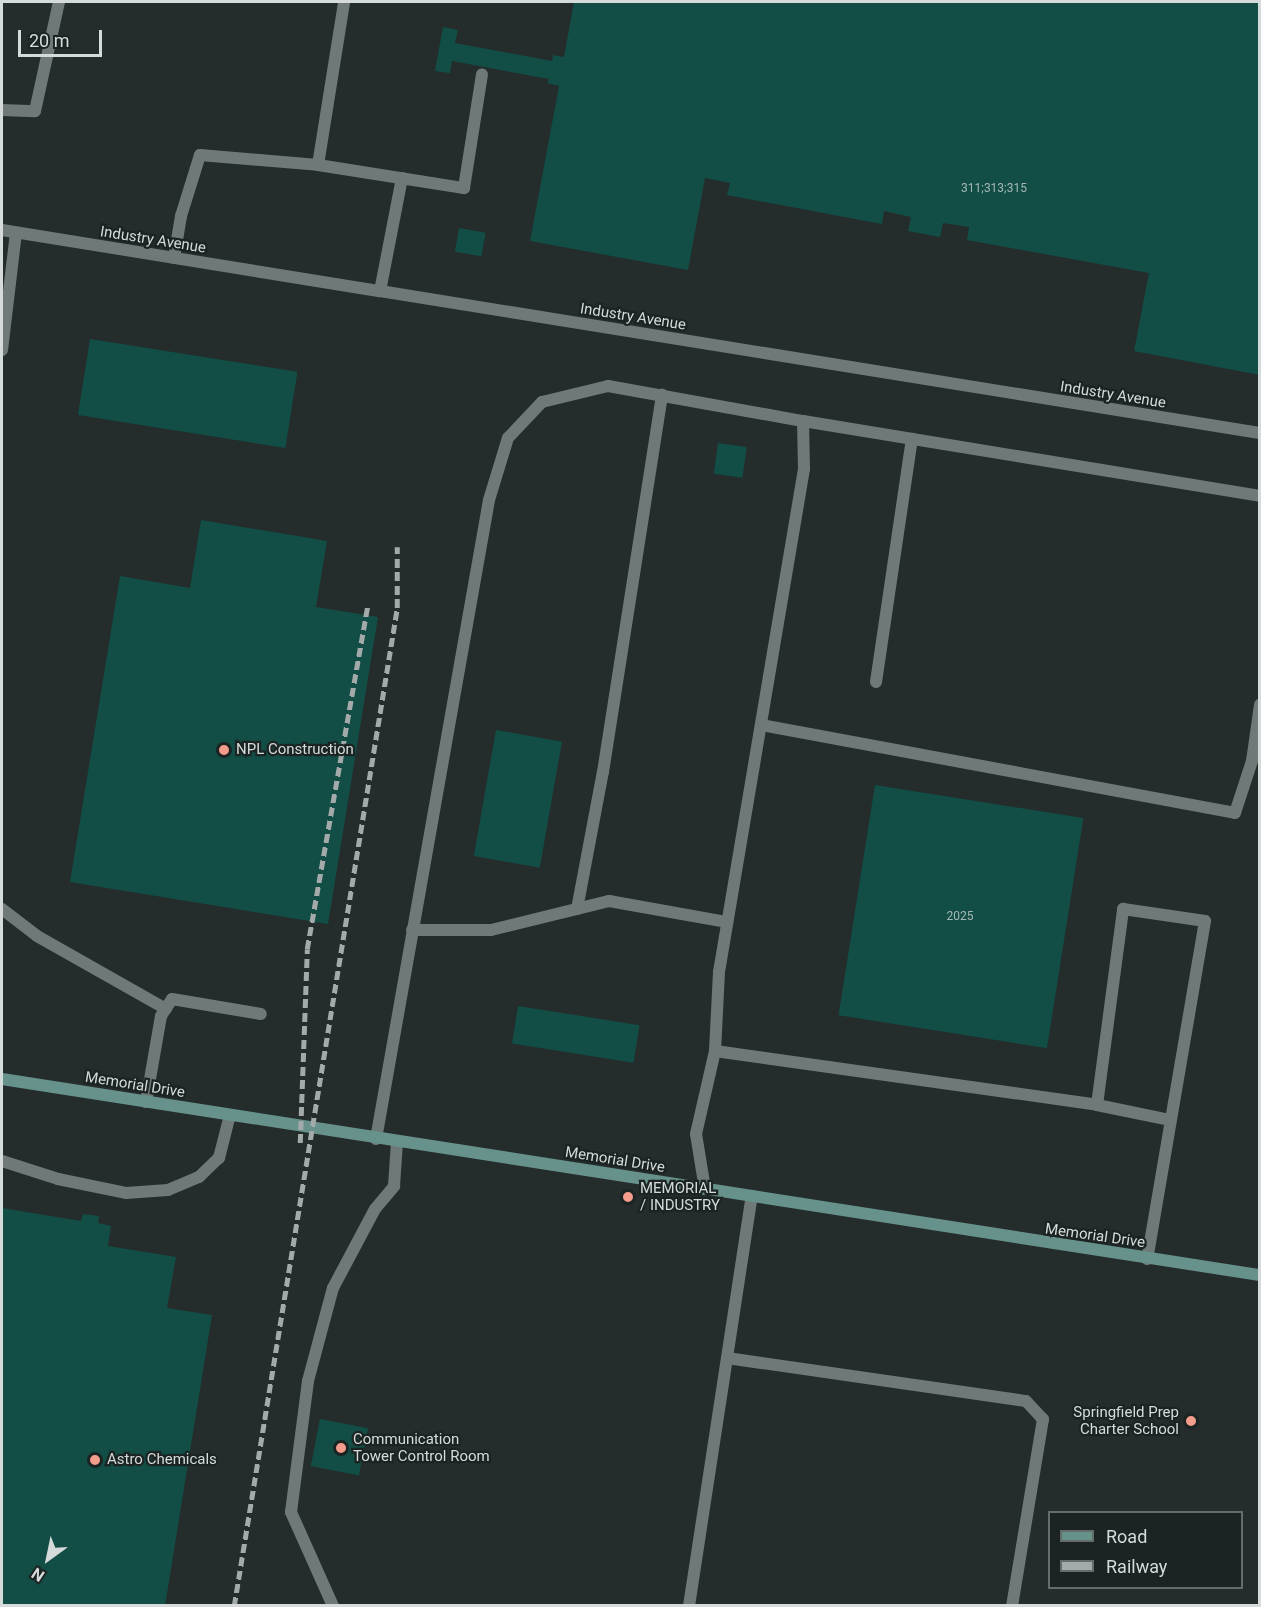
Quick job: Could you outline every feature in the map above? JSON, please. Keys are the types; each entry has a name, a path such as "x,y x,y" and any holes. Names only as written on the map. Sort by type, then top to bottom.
{"street":[{"path":"2,110 35,111 59,2"},
{"path":"318,165 344,2"},
{"path":"174,258 181,216 201,155 318,165 464,188 482,74"},
{"path":"380,291 402,178"},
{"name":"Industry Avenue","path":"2,230 1260,434"},
{"path":"2,350 16,233"},
{"path":"376,1139 489,500 508,438 542,402 608,386 803,422 1260,496"},
{"path":"577,909 603,772 662,395"},
{"path":"705,1189 696,1134 715,1051 719,972 804,469 803,422"},
{"path":"876,681 912,439"},
{"path":"760,725 1235,813 1251,761 1260,705"},
{"path":"412,930 490,930 609,901 727,922"},
{"path":"2,909 37,936 166,1009"},
{"path":"1097,1105 1123,909 1205,921 1147,1259"},
{"path":"146,1101 166,1009 172,999 261,1014"},
{"path":"715,1051 1097,1105 1170,1120"},
{"name":"Memorial Drive","path":"2,1079 1260,1275"},
{"path":"2,1161 58,1179 126,1193 168,1190 199,1177 219,1158 230,1115"},
{"path":"333,1605 291,1512 308,1381 333,1288 375,1209 394,1186 397,1142"},
{"path":"689,1605 752,1196"},
{"path":"727,1358 1026,1401 1043,1419 1012,1605"}],"building":[{"path":"574,2 1260,2 1260,375 1134,351 1149,273 967,240 969,227 943,223 940,237 908,231 911,217 884,211 882,224 727,195 730,183 705,178 688,270 530,241 559,86 547,83 549,79 452,61 450,73 435,71 443,27 458,30 455,43 552,61 553,55 564,57"},
{"path":"459,228 486,233 481,256 455,252"},
{"path":"90,339 297,372 285,448 78,415"},
{"path":"718,443 747,447 742,478 714,474"},
{"name":"NPL Construction","path":"201,520 327,541 316,607 378,617 328,924 70,882 120,576 190,588"},
{"path":"496,730 562,742 540,868 474,856"},
{"path":"875,785 1083,818 1047,1048 839,1015"},
{"path":"518,1006 639,1025 634,1063 512,1044"},
{"name":"Astro Chemicals","path":"2,1208 81,1221 83,1214 99,1216 98,1223 111,1226 108,1246 176,1257 167,1308 212,1315 165,1606 2,1606"},
{"name":"Communication Tower Control Room","path":"320,1419 368,1428 359,1475 311,1466"}],"railway":[{"path":"234,1606 397,608 397,547"},
{"path":"300,1143 307,949 368,604"}],"place":[{"name":"NPL Construction","path":"224,750"},
{"name":"MEMORIAL / INDUSTRY","path":"628,1197"},
{"name":"Springfield Prep Charter School","path":"1191,1421"},
{"name":"Communication Tower Control Room","path":"341,1448"},
{"name":"Astro Chemicals","path":"95,1460"}]}
